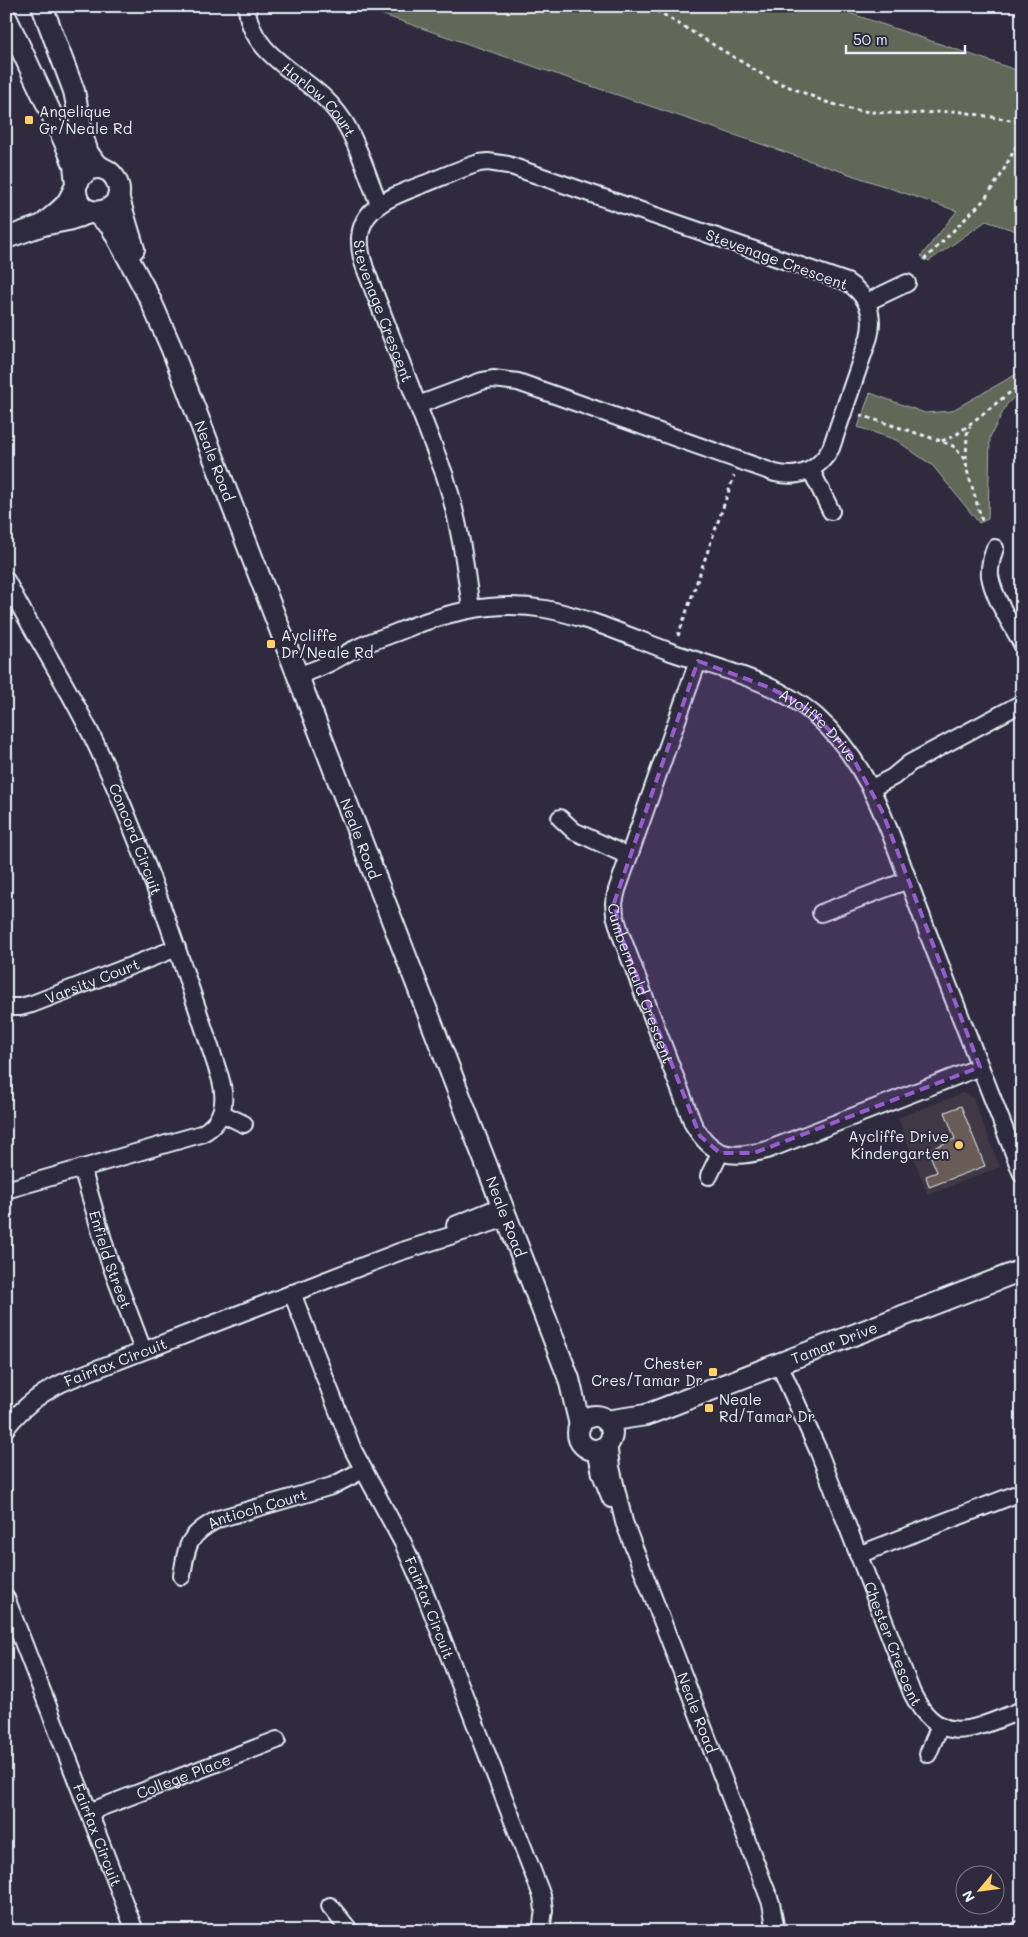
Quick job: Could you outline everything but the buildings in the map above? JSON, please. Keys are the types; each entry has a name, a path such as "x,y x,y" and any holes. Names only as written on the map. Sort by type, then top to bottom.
{"street":[{"path":"6,238 42,224 68,220 93,212 107,210 118,196 119,189 114,177 95,163 88,153 74,91 42,6"},
{"name":"Harlow Court","path":"247,6 250,23 256,38 286,68 326,100 345,124 379,204"},
{"path":"6,17 74,165 78,199 81,205 93,212"},
{"name":"Stevenage Crescent","path":"471,608 461,537 445,476 360,254 359,243 362,231 367,218 379,204 397,194 479,163 488,162 508,165 833,276 856,287 867,302"},
{"path":"42,224 62,209 84,173 97,168 104,169"},
{"name":"Neale Road","path":"118,196 150,299"},
{"name":"Neale Road","path":"93,212 111,226 150,299 171,347 569,1379 599,1432 600,1464 604,1485 624,1522 771,1903 787,1931"},
{"path":"418,405 482,381 505,380 518,382 775,473 795,475 811,470 826,458 832,448 872,328 872,318 867,302 907,283"},
{"path":"811,470 831,511"},
{"path":"994,548 990,564 990,576 998,599 1022,644"},
{"name":"Concord Circuit","path":"6,580 67,686 101,754 177,948 222,1085 224,1095 221,1113"},
{"name":"Aycliffe Drive","path":"296,671 325,655 356,648 441,615 471,608 522,606 546,609 605,627 768,687 794,700 815,715 849,751 869,783 882,811 1022,1174"},
{"name":"Cumbernauld Crescent","path":"698,661 628,856 614,903 617,924 693,1124 700,1136 711,1148 720,1153"},
{"path":"869,783 893,777 910,763 1022,703"},
{"path":"560,818 574,831 628,856"},
{"path":"821,913 908,880"},
{"name":"Varsity Court","path":"6,1007 20,1007 32,1004 177,948"},
{"path":"709,1176 720,1153 731,1156 766,1150 980,1067"},
{"path":"6,1190 200,1134 211,1129 221,1113 244,1124"},
{"name":"Enfield Street","path":"82,1168 109,1260 143,1350"},
{"name":"Fairfax Circuit","path":"6,1428 40,1394 71,1379 400,1252 455,1225 505,1212"},
{"name":"Tamar Drive","path":"599,1432 1022,1270"},
{"name":"Fairfax Circuit","path":"292,1293 345,1430 363,1470 403,1543 434,1618 542,1896 544,1910 541,1931"},
{"name":"Chester Crescent","path":"784,1362 912,1693 923,1713 940,1725 961,1731 972,1729 1022,1710"},
{"name":"Antioch Court","path":"182,1576 186,1551 190,1541 195,1533 204,1526 218,1519 332,1486 363,1470"},
{"path":"858,1555 1022,1492"},
{"name":"Fairfax Circuit","path":"6,1598 135,1931"},
{"path":"928,1754 940,1725"},
{"name":"College Place","path":"90,1812 277,1740"},
{"name":"Neale Road","path":"771,1903 776,1931"},
{"path":"330,1906 350,1931"},
{"path":"1018,1931 1022,1929"}],"path":[{"path":"641,6 661,13 770,79 826,102 850,109 870,112 909,114 956,111 1022,122"},
{"path":"924,260 983,201 1000,177 1022,135"},
{"path":"941,441 956,435 970,425 1022,383"},
{"path":"860,415 941,441 952,446 966,460"},
{"path":"970,425 966,434 967,470 983,524"},
{"path":"678,636 734,476"}],"highlighted area":[{"path":"698,661 768,687 794,700 815,715 849,751 882,811 980,1067 754,1153 720,1153 700,1136 621,935 614,903"}],"shaded area":[{"path":"963,1093 973,1098 1000,1167 928,1195 898,1118"}],"green space":[{"path":"357,6 829,6 1022,72 1022,233 986,221 929,261 921,256 957,211"},
{"path":"1022,371 1022,390 1007,404 990,437 988,519 979,523 933,466 896,440 858,427 870,393 925,413 951,411"}],"place":[{"name":"Angelique Gr/Neale Rd","path":"29,120"},
{"name":"Aycliffe Dr/Neale Rd","path":"271,644"},
{"name":"Aycliffe Drive Kindergarten","path":"959,1145"},
{"name":"Chester Cres/Tamar Dr","path":"713,1372"},
{"name":"Neale Rd/Tamar Dr","path":"709,1408"}]}
